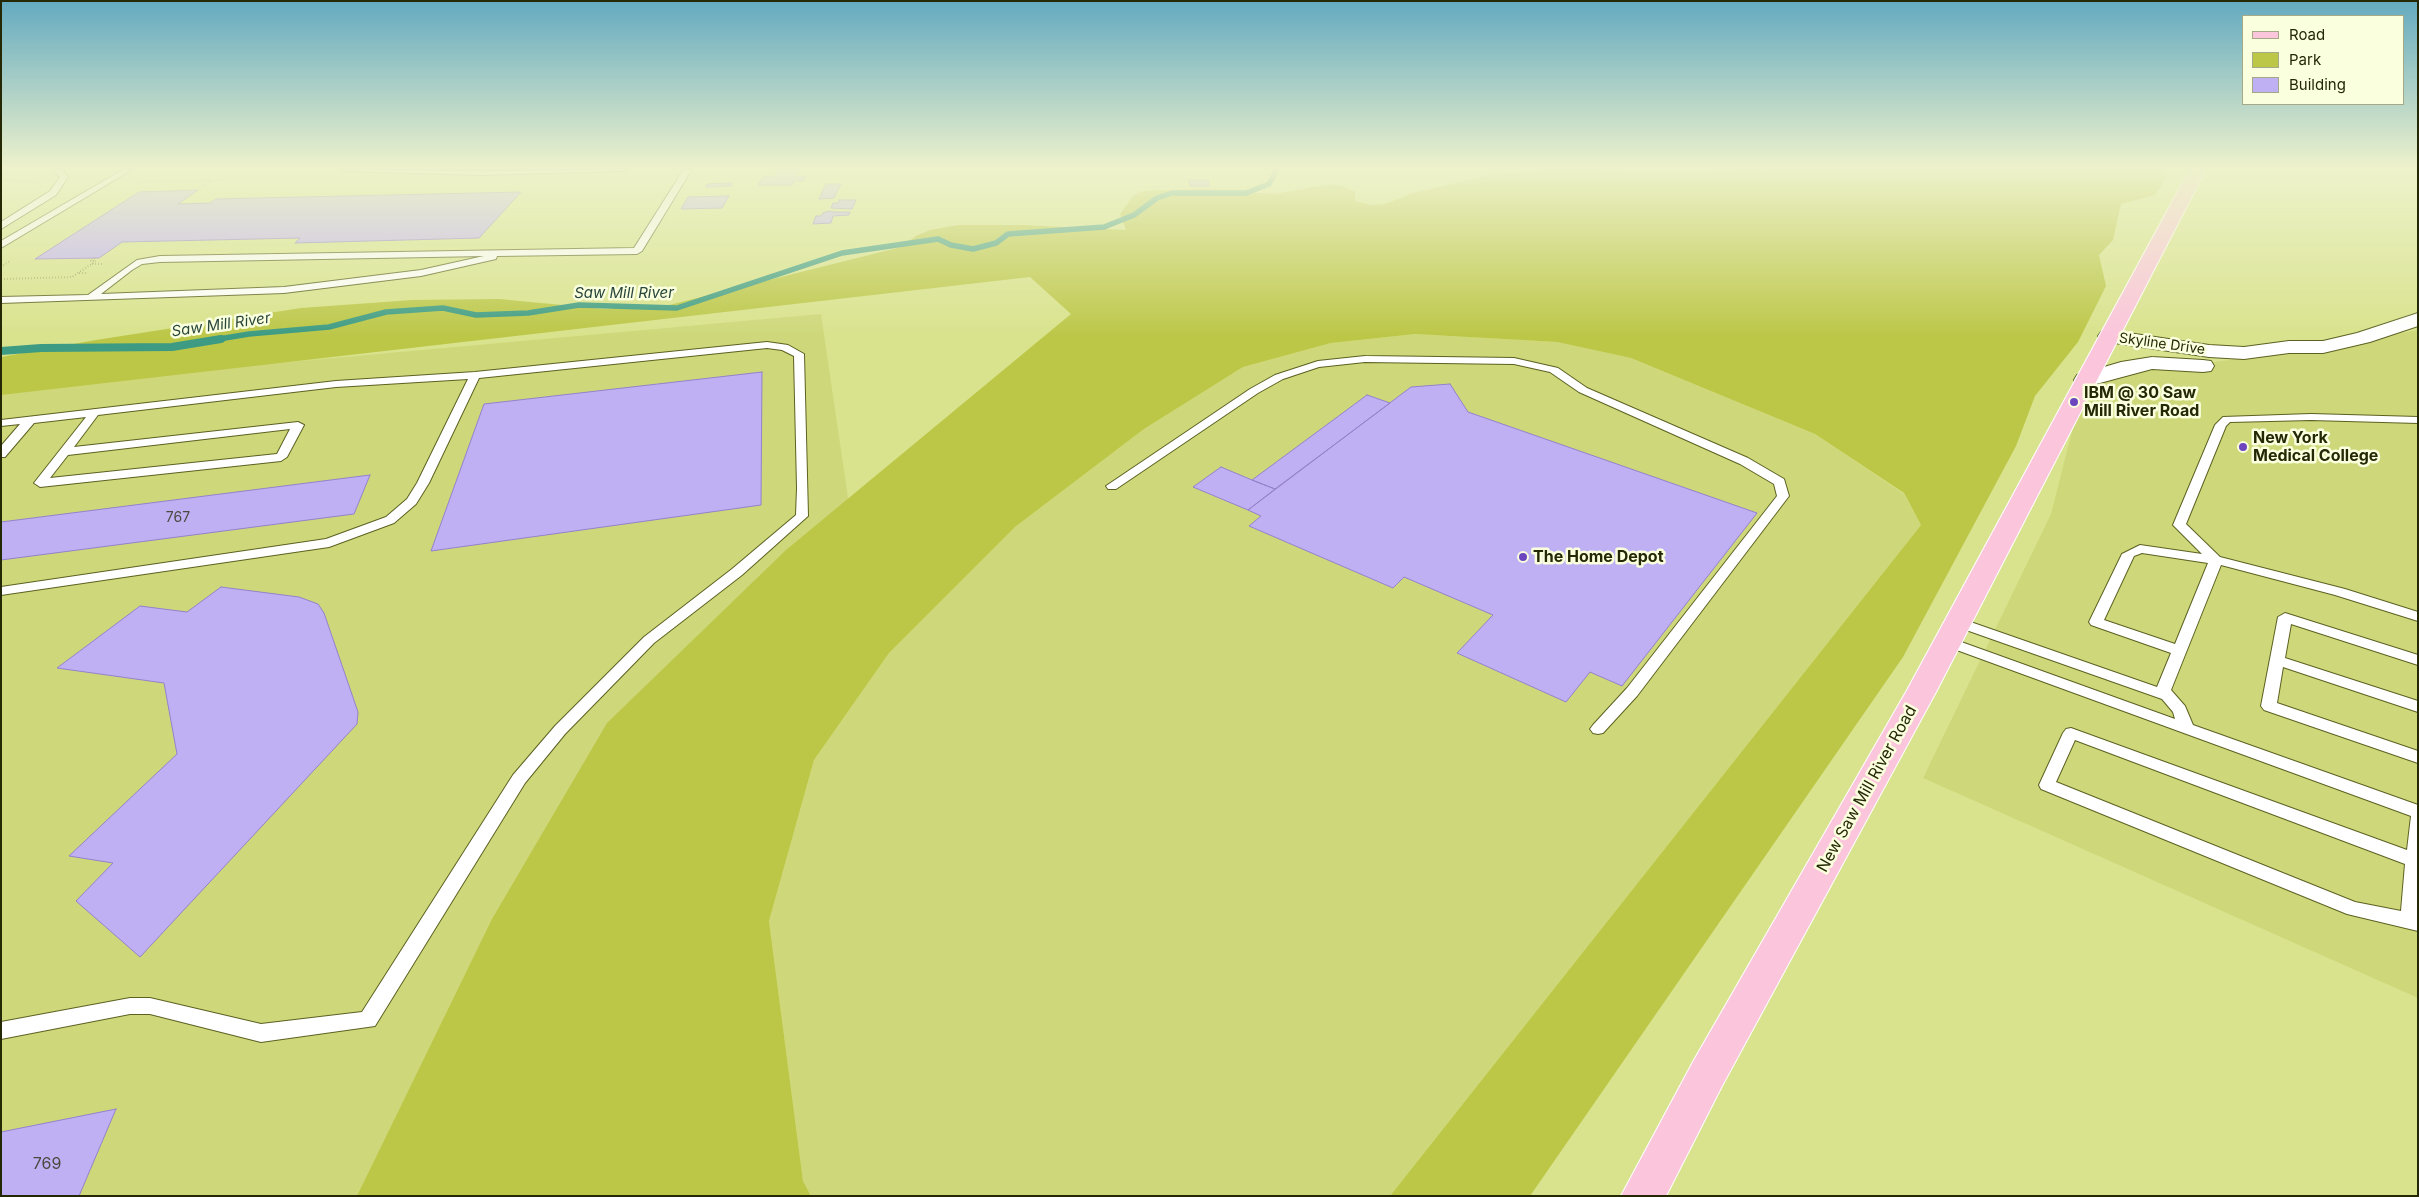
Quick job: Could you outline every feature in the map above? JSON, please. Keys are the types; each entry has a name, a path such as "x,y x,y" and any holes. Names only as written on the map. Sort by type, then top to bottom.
{"main road":[{"name":"New Saw Mill River Road","path":"1643,1196 1953,632 2168,225"}],"street":[{"name":"Skyline Drive","path":"2108,336 2209,351 2244,353 2289,347 2323,347 2363,338 2418,319"},
{"name":"Skyline Drive","path":"2108,336 2134,348 2203,366 2272,368 2313,361 2323,347"},
{"path":"2086,380 2129,367 2152,363 2203,366"}],"lane":[{"path":"1,245 35,225"},
{"path":"90,298 128,268 140,262 160,259 637,251 653,225"},
{"path":"1,300 284,290 421,273 476,262 513,252"},
{"path":"1,423 336,384 475,375 767,345 784,347 799,354 801,367 802,516 737,572 648,640 560,730 519,780 368,1020 261,1033 150,1006 130,1006 1,1031"},
{"path":"1112,486 1254,391 1279,377 1318,364 1365,359 1514,361 1554,370 1583,390 1744,460 1780,482 1783,496 1632,692 1598,729"},
{"path":"1,591 329,542 390,520 412,500 423,483 475,375"},
{"path":"64,452 298,425 282,457 40,483 64,452 95,412"},
{"path":"2216,560 2179,525 2221,424 2227,419 2311,417 2418,420"},
{"path":"1,454 30,420"},
{"path":"2180,651 2096,622 2129,554 2140,549 2216,560 2331,590 2418,617"},
{"path":"1953,632 2162,694 2216,560"},
{"path":"2418,660 2285,617 2269,706 2418,757"},
{"path":"1953,632 2187,728 2418,812"},
{"path":"2277,660 2418,707"},
{"path":"2163,691 2180,710 2187,728"},
{"path":"2414,860 2071,733 2047,785 2353,909 2413,922 2414,860 2418,818"}],"path":[{"path":"1,279 72,278 96,261 90,261 95,258"},
{"path":"91,264 103,264"},
{"path":"78,273 88,273"}],"shaded area":[{"path":"821,314 851,518 464,1196 1,1196 1,388"},
{"path":"2418,330 2418,998 1923,778 2051,514 2085,380 2323,347"},
{"path":"1415,334 1557,342 1631,358 1815,434 1904,494 1921,525 1390,1196 811,1196 803,1181 769,921 814,760 889,653 1015,527 1144,429 1243,367 1331,343"}],"green space":[{"path":"958,225 1025,225 1126,230 1124,225 2116,225 2113,240 2099,255 2106,286 2078,342 2035,396 2016,446 1903,657 1530,1196 1390,1196 1921,525 1904,493 1815,434 1631,358 1557,342 1415,334 1331,343 1243,367 1144,429 1015,527 889,653 814,760 769,921 803,1181 811,1196 357,1196 492,919 607,723 786,550 1071,314 1030,277 1,395 1,357 301,308 412,300 499,299 604,309 669,305 901,247 916,236 930,230"}],"building":[{"path":"88,225 491,225 479,238 295,243 300,238 122,242 99,258 35,259"},
{"path":"762,372 761,505 431,551 484,404"},
{"name":"The Home Depot","path":"1450,384 1468,412 1757,513 1622,686 1590,672 1566,702 1457,653 1493,615 1404,577 1393,588 1249,526 1261,516 1248,510 1411,387"},
{"path":"1367,395 1390,403 1275,489 1252,480"},
{"path":"1221,467 1275,489 1248,510 1193,487"},
{"path":"370,475 354,514 1,560 1,522"},
{"path":"221,587 299,597 318,604 324,613 358,712 357,724 140,957 76,901 113,863 69,856 177,754 164,683 57,668 140,606 187,612"},
{"path":"116,1109 79,1196 1,1196 1,1132"}],"waterway":[{"name":"Saw Mill River","path":"213,340 249,334 329,327 386,312 443,308 476,315 528,313 579,305 677,308 842,253 938,239 951,245 973,249 996,243 1008,234 1104,227 1109,225"},
{"name":"Saw Mill River","path":"1,351 41,348 172,347 221,339"}],"place":[{"name":"IBM @ 30 Saw Mill River Road","path":"2074,402"},
{"name":"New York Medical College","path":"2243,447"},
{"name":"The Home Depot","path":"1523,557"}]}
